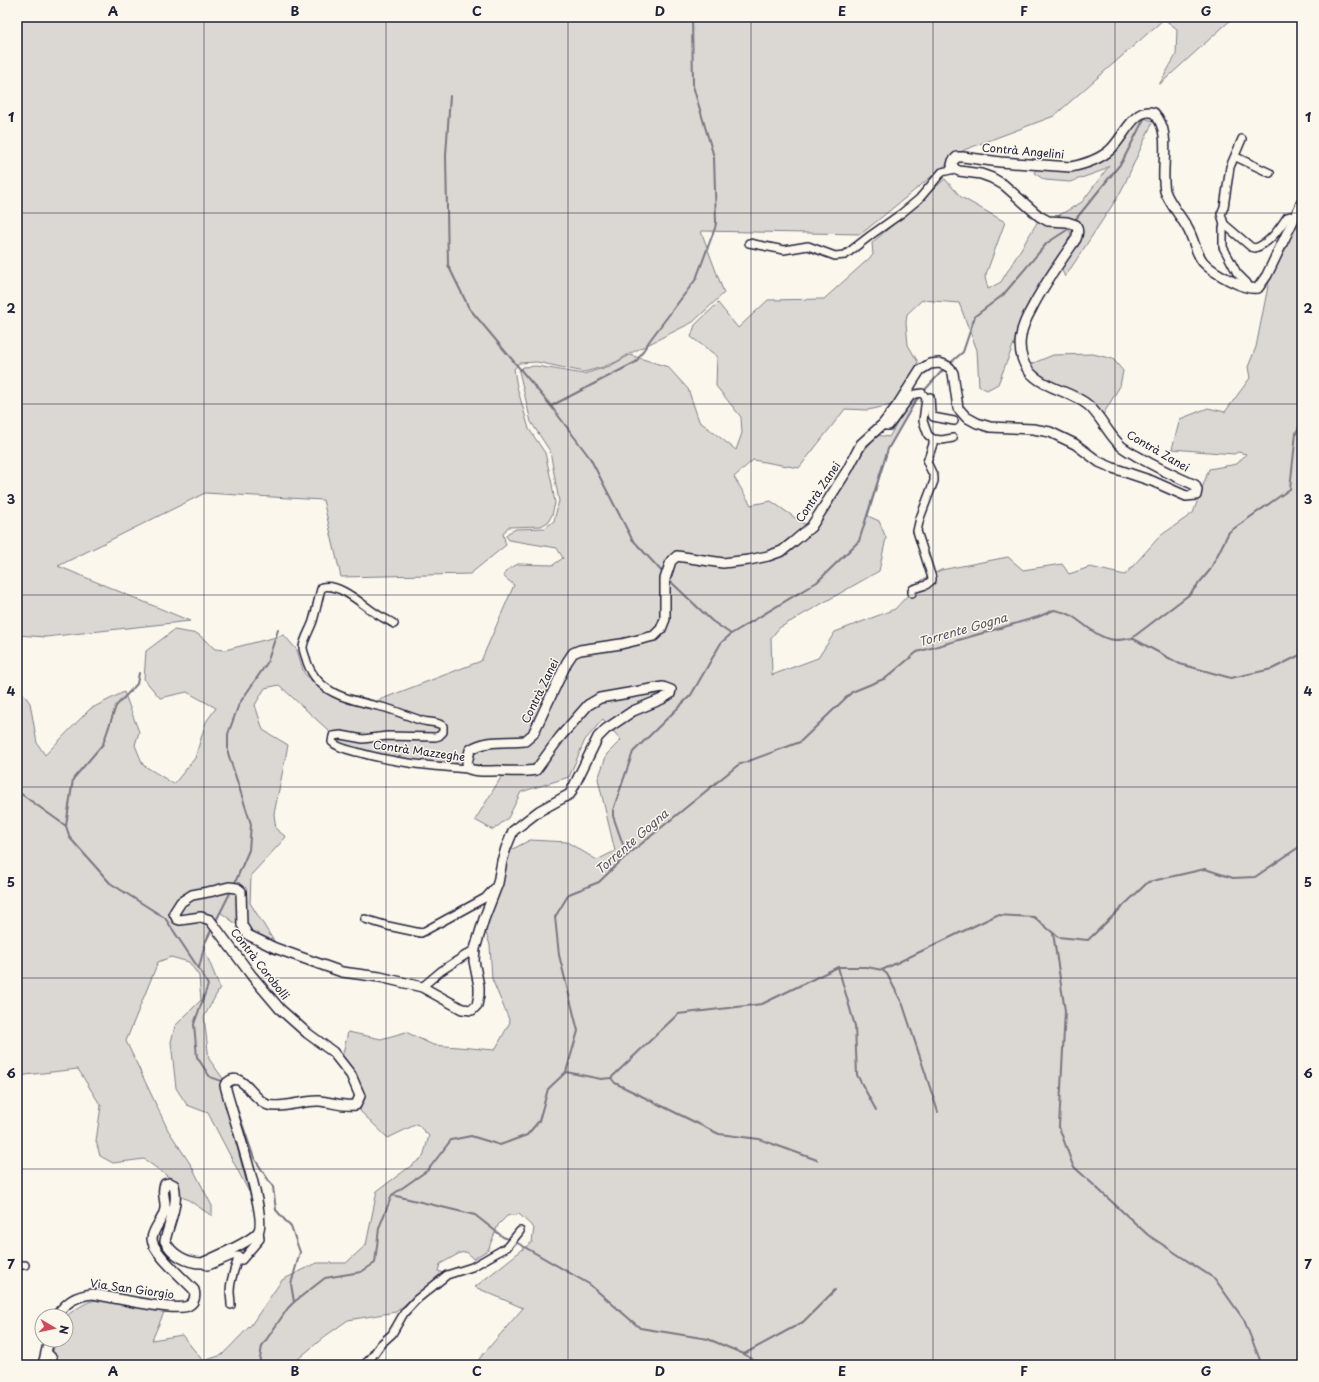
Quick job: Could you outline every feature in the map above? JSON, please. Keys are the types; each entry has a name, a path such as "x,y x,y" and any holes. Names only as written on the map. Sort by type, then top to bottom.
{"street":[{"name":"Contrà Angelini","path":"954,169 952,165 953,161 957,158 963,157 1000,162 1063,167 1082,165 1094,161 1110,151 1120,140 1134,118 1140,113 1146,111 1154,113 1162,122 1165,147 1164,185 1167,197 1189,231 1201,259 1211,269 1246,288"},
{"path":"1242,139 1236,157 1230,167 1224,207 1221,212 1224,224 1222,228 1222,247 1237,273 1247,283 1246,288 1258,288 1262,283 1302,202"},
{"path":"1236,157 1270,172"},
{"path":"749,243 784,250 808,246 835,256 845,255 919,199 942,172 954,169"},
{"name":"Contrà Zanei","path":"469,769 467,763 470,750 477,745 495,742 525,741 533,734 566,662 573,653 580,650 621,644 654,636 661,629 664,619 666,576 671,561 676,556 723,563 749,560 782,551 801,536 811,527 848,469 861,444 883,424 897,406 920,370 930,364 939,363 945,365 953,373 958,408 966,418 990,427 1050,432 1075,444 1099,462 1113,468 1152,481 1186,496 1193,496 1197,493 1195,485 1148,462 1121,446 1106,429 1099,417 1083,401 1044,384 1035,378 1028,371 1022,358 1020,338 1023,327 1042,288 1076,239 1078,228 1076,225 1067,222 1048,221 1039,216 1017,196 998,182 981,174 954,169"},
{"path":"1224,224 1251,247 1255,248 1271,237 1280,228 1287,217 1290,216 1294,219"},
{"name":"Contrà Zanei","path":"883,424 889,426 901,408 913,395 922,393 925,396"},
{"path":"953,438 942,440 933,439 928,435 923,421 923,414 926,404 925,396 931,397 931,413 933,417 954,421"},
{"path":"912,593 913,589 926,585 932,580 917,531 920,518 934,481 931,470 927,464 933,439"},
{"name":"Contrà Mazzeghe","path":"394,624 338,588 332,586 322,587 320,589 312,623 304,643 304,653 309,666 319,681 326,688 336,694 354,701 382,707 420,720 439,723 443,726 443,732 439,736 435,737 387,736 363,740 338,735 333,736 332,742 348,750 377,758 469,769"},
{"name":"Contrà Corobolli","path":"259,1232 261,1224 259,1206 227,1083 236,1079 243,1082 256,1097 266,1105 276,1107 303,1102 319,1101 348,1106 356,1104 360,1096 351,1075 333,1052 307,1033 280,1009 252,976 210,920 201,917 180,920 177,919 174,913 181,902 192,895 233,887 241,891 242,894 242,925 248,936 275,948 342,972 380,977 422,987 462,1009 472,1010 477,1005 479,995 479,986 474,961 475,949 484,919 498,883 502,860 513,831 538,811 570,794 598,737 606,729 633,711 662,699 670,694 671,690 664,687 615,695 600,698 588,705 560,737 536,770 523,772 504,770 480,772 469,769"},
{"path":"365,919 388,926 421,933 485,898 498,883"},
{"path":"422,987 441,971 475,949"},
{"name":"Via San Giorgio","path":"62,1308 74,1298 93,1294 173,1308 187,1306 192,1303 194,1300 194,1290 162,1258 154,1246 152,1239 155,1229 163,1218 165,1207 163,1188 165,1184 170,1183 174,1185 176,1192 174,1210 165,1241 168,1247 184,1260 202,1263"},
{"path":"364,1365 381,1344 392,1334 409,1307 441,1278 472,1267 507,1247 520,1231"},
{"path":"202,1263 252,1238 259,1232"},
{"path":"242,1260 260,1239 259,1232"},
{"path":"202,1263 208,1266 232,1256 239,1256 234,1268 230,1291 231,1304"},
{"path":"43,1365 47,1348"},
{"path":"46,1351 52,1358 53,1365"}],"shaded area":[{"path":"17,17 1234,17 1159,85 1176,55 1177,29 1164,19 1054,116 964,150 861,234 701,231 724,293 693,322 616,362 584,372 537,362 519,363 514,369 517,387 529,429 545,453 555,503 552,515 548,522 541,526 508,527 503,534 506,545 470,574 341,577 323,500 205,493 58,566 190,621 46,637 17,635"},
{"path":"1141,117 1153,121 1121,192 1065,277 1060,266 1079,233 1081,223 1056,217 1082,202 1109,166 1101,171 1070,182 1045,180 1034,173 1037,168 1070,170 1090,167 1099,163 1117,149"},
{"path":"945,179 961,197 1005,222 985,277 988,289 1001,282 1038,221 1069,228 1071,235 1025,315 998,384 987,390 979,386 977,350 959,303 922,300 907,314 906,323 908,345 918,362 896,404 868,410 845,409 799,468 753,460 734,477 751,505 771,501 804,524 820,521 856,461 877,435 889,437 907,407 899,405 919,394 919,398 911,408 888,449 868,516 879,521 886,538 879,571 779,628 771,638 772,675 818,658 835,632 895,609 922,580 941,570 1008,557 1023,570 1062,564 1069,574 1090,567 1125,575 1160,536 1193,513 1209,469 1237,464 1246,454 1238,452 1234,454 1172,449 1180,419 1208,408 1225,412 1250,378 1248,367 1256,347 1270,276 1302,208 1302,1365 474,1365 523,1308 475,1287 532,1242 534,1228 519,1214 507,1216 498,1225 488,1250 473,1259 467,1252 460,1253 440,1264 438,1271 443,1273 396,1312 348,1320 324,1337 298,1359 296,1365 51,1365 51,1356 54,1348 74,1348 74,1310 88,1302 103,1299 165,1310 152,1340 182,1335 203,1361 222,1355 251,1325 282,1280 317,1263 346,1263 366,1245 377,1191 423,1157 429,1136 417,1124 388,1138 360,1111 363,1096 342,1057 348,1032 381,1039 406,1032 433,1045 495,1050 510,1022 492,979 490,945 485,930 501,886 509,851 530,840 567,842 597,860 615,851 598,779 607,754 621,740 603,719 585,740 569,777 521,792 508,818 493,830 475,820 508,766 460,767 454,760 433,763 379,756 332,743 329,731 279,685 265,688 255,705 263,730 288,745 274,814 276,829 286,837 251,875 250,903 277,946 252,936 220,912 203,946 220,988 204,1017 209,1059 224,1080 221,1087 249,1192 208,1113 187,1105 176,1088 171,1042 175,1026 201,1000 199,976 189,962 171,957 158,962 126,1041 168,1130 191,1165 212,1206 212,1216 187,1199 178,1196 170,1178 144,1159 113,1163 100,1156 96,1141 101,1106 78,1069 25,1075 17,1081 17,685 30,703 37,743 45,755 90,709 124,692 139,732 135,745 143,765 174,784 195,758 206,722 216,708 187,692 160,698 144,679 146,651 174,630 198,634 215,649 225,650 284,635 297,650 304,673 320,689 366,705 481,661 514,585 503,576 507,570 518,564 553,565 563,558 557,548 509,540 506,536 508,533 516,529 545,528 554,521 559,501 550,451 531,422 519,371 523,367 536,366 584,374 610,366 630,355 668,367 688,389 699,421 736,450 742,433 741,417 716,386 717,356 691,337 695,325 718,303 738,328 768,300 824,299 873,255 872,243"},
{"path":"1093,354 1113,359 1123,371 1120,386 1101,418 1086,400 1076,392 1045,380 1036,374 1029,365 1053,355"}],"waterway":[{"path":"551,406 636,362 650,340 696,279 715,228 714,157 693,86 692,17"},
{"path":"450,96 446,155 448,265 469,308 551,406 590,458 632,539 664,574"},
{"path":"1075,220 1122,162 1146,115"},
{"path":"949,364 963,352 975,316 1003,295 1047,243 1070,228"},
{"path":"923,392 942,371"},
{"path":"627,856 613,816 613,810 633,752 691,695 721,643 731,634 817,582 859,541 888,449 919,395"},
{"path":"1132,638 1190,594 1210,570 1229,532 1290,489 1296,433 1302,421"},
{"path":"668,579 712,621 731,634"},
{"name":"Torrente Gogna","path":"259,1365 262,1346 288,1308 294,1302 325,1278 361,1272 375,1263 379,1228 392,1195 428,1170 451,1140 471,1136 500,1145 527,1135 539,1121 548,1089 566,1072 578,1031 559,955 555,917 569,894 599,882 624,858 738,765 800,742 852,692 886,678 917,652 1038,617 1054,610 1070,615 1092,631 1104,637 1116,640 1132,638"},
{"path":"234,885 249,850 251,824 228,753 228,734 239,704 267,663 278,630"},
{"path":"1132,638 1180,664 1231,678 1272,669 1302,654"},
{"path":"139,673 137,684 116,706 103,744 73,779 66,826 70,838 110,883 165,918 201,972 208,985 194,1024 197,1057 210,1077 224,1082"},
{"path":"17,791 66,826"},
{"path":"566,1072 601,1079 611,1078 678,1014 762,1004 838,967 867,967 882,970 997,915 1034,917 1058,937 1088,940 1148,882 1205,869 1233,878 1255,877 1302,845"},
{"path":"215,923 232,889"},
{"path":"199,968 205,943 212,929"},
{"path":"1053,933 1065,1011 1059,1127 1073,1166 1148,1235 1215,1279 1244,1320 1262,1365"},
{"path":"838,967 855,1026 857,1075 876,1110"},
{"path":"882,970 887,974 903,1005 938,1112"},
{"path":"611,1078 615,1083 719,1134 759,1139 817,1160"},
{"path":"235,1103 254,1158 273,1187 276,1210 291,1227 300,1252 291,1284 294,1302"},
{"path":"392,1195 475,1215 503,1237 510,1240"},
{"path":"514,1241 589,1284 640,1328 708,1339 744,1354 762,1365"},
{"path":"744,1354 803,1322 835,1290"}]}
